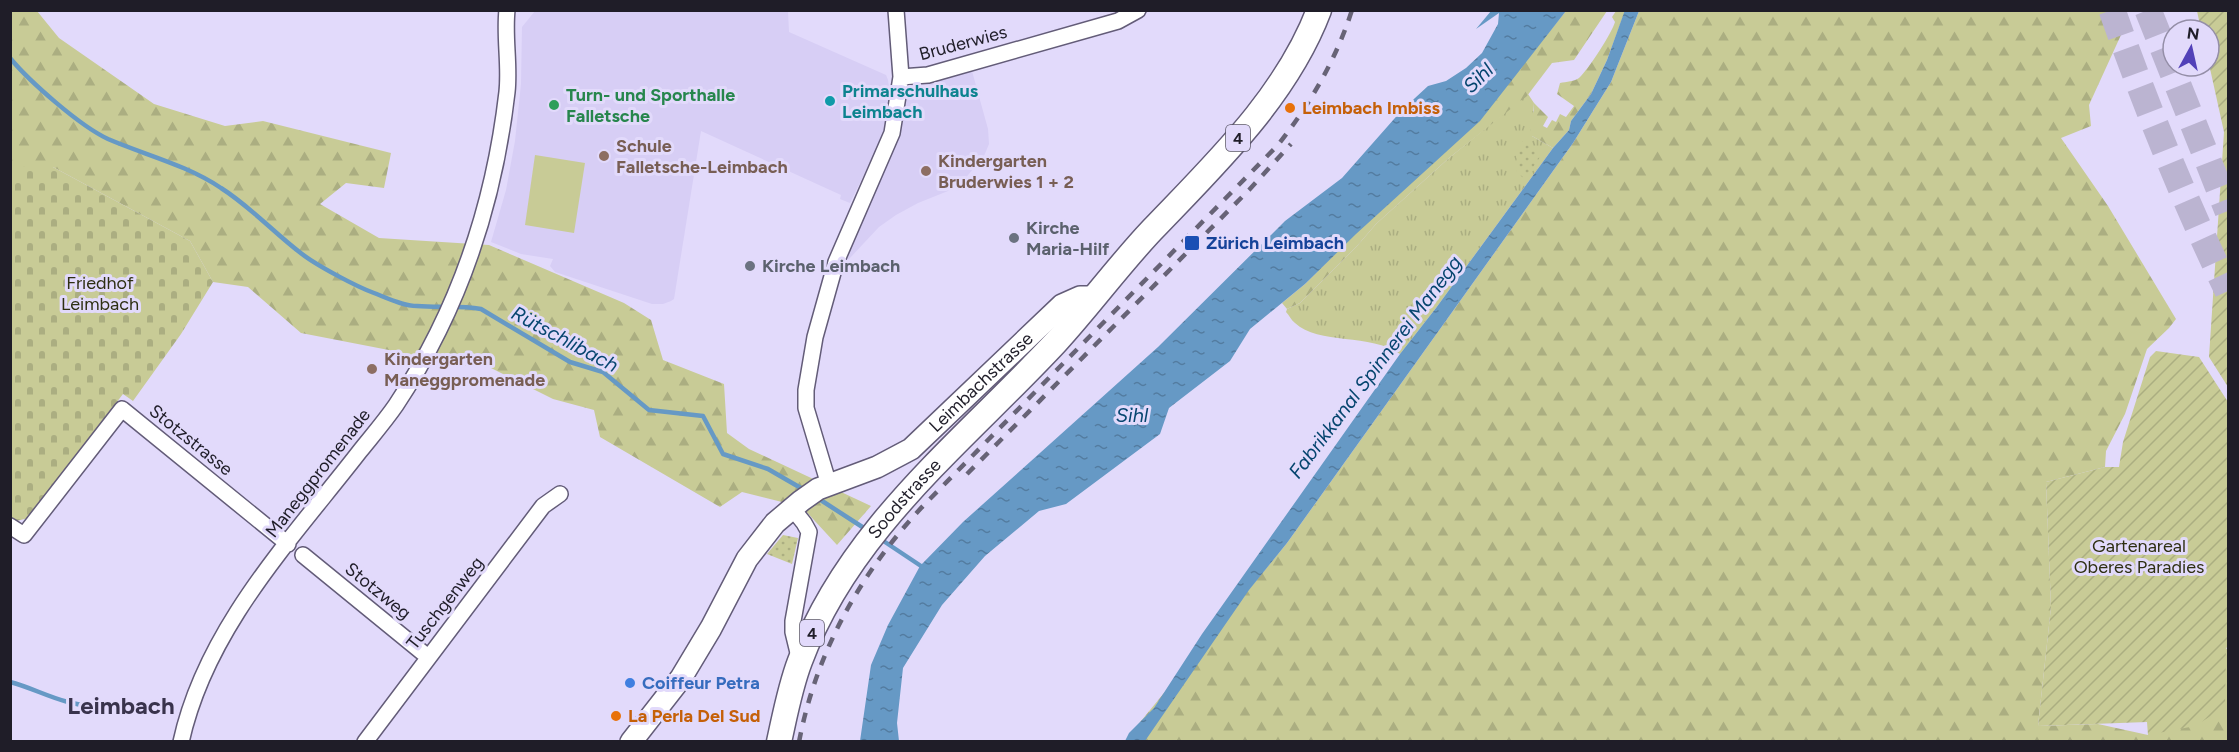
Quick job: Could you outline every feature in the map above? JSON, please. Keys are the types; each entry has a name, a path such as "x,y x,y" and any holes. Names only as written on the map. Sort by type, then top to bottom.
{"main road":[{"name":"4","path":"1095,297 1150,232 1196,185 1253,119 1297,58 1319,10"},
{"name":"Soodstrasse","path":"779,741 800,662 833,594 875,531 915,485 1056,342 1095,297"}],"street":[{"name":"Maneggpromenade","path":"181,741 199,684 215,648 240,608 395,406 434,341 457,293 486,210 498,153 507,89 507,10"},
{"path":"800,662 793,632 793,621 808,532 804,523 810,495 806,390 815,337 836,262 892,133 901,77 896,10"},
{"name":"Bruderwies","path":"901,77 928,75 1118,21 1138,10"},
{"name":"Leimbachstrasse","path":"631,741 681,678 756,546 775,523 810,495 877,467 911,449 1062,305 1080,297 1095,297"},
{"name":"Stotzstrasse","path":"10,526 24,535 122,409 288,544"},
{"name":"Tuschgenweg","path":"365,741 543,506 560,494"},
{"name":"Stotzweg","path":"303,555 428,657"}],"shaded area":[{"name":"Schule Falletsche-Leimbach","path":"535,11 788,11 789,32 886,75 888,80 890,95 884,128 850,203 840,199 841,195 701,131 674,299 671,301 652,304 555,272 550,266 553,259 521,254 491,242 506,190 515,141 521,84 522,27"},
{"name":"Kindergarten Bruderwies 1 + 2","path":"972,71 988,129 989,144 984,156 958,187 918,203 896,215 879,227 849,259 840,262 909,92 918,87"}],"green space":[{"path":"10,11 37,11 59,38 154,104 225,126 263,121 391,153 384,188 346,183 320,204 379,238 489,245 624,303 651,320 663,360 724,384 727,433 749,449 871,506 837,545 802,507 742,492 720,507 600,437 594,410 553,399 483,364 451,367 399,352 301,333 248,287 213,282 190,241 53,167 11,167"},
{"path":"1566,11 1607,11 1574,60 1552,63 1527,96 1449,158 1376,224 1300,303 1287,309 1282,303 1305,284 1528,58"},
{"path":"1616,11 1625,11 1607,60 1591,94 1571,121 1569,130 1553,148 1532,136 1528,121 1534,111 1534,103 1548,117 1543,126 1547,128 1552,120 1556,122 1560,114 1566,117 1574,106 1557,94 1560,83 1577,79 1583,74 1613,27 1615,22 1612,17"},
{"path":"1639,11 2121,11 2126,24 2089,105 2091,126 2061,138 2108,206 2176,319 2147,349 2125,414 2106,451 2105,467 2046,482 2051,607 2038,726 2098,724 2148,735 2228,647 2228,741 1126,742 1287,543 1573,143 1611,82"},
{"path":"2197,11 2228,11 2228,387 2209,357 2224,132 2212,78 2221,78 2221,18 2198,18"},
{"path":"1528,94 1534,103 1532,136 1553,148 1400,354 1375,343 1317,334 1305,330 1294,322 1286,312 1287,309 1300,303 1376,224 1449,158"},
{"path":"1523,141 1540,157 1525,179 1517,173 1516,152"},
{"path":"535,155 585,163 574,233 525,225"},
{"name":"Friedhof Leimbach","path":"10,167 53,167 190,241 213,282 181,334 133,401 123,394 28,518 13,522 10,521"},
{"name":"Gartenareal Oberes Paradies","path":"2156,351 2199,357 2228,402 2228,647 2226,648 2225,707 2195,726 2148,735 2147,722 2038,726 2051,607 2046,482 2105,467 2119,467 2123,442 2150,357"},
{"path":"783,535 798,538 792,564 767,554"}],"water":[{"path":"1625,10 1639,11 1611,82 1573,143 1287,543 1249,590 1145,741 1125,741 1129,733 1154,708 1202,634 1400,354 1553,148 1569,130 1571,121 1591,94 1607,60"},
{"name":"Sihl","path":"1491,11 1566,11 1480,121 1356,234 1305,284 1250,329 1230,361 1169,408 1160,434 1066,504 1039,511 985,556 942,605 903,668 897,723 899,741 860,741 871,665 888,625 920,566 963,522 1158,347 1285,221 1342,178 1402,110 1428,86 1446,81 1466,68 1482,53 1498,24 1499,13 1476,29"}],"waterway":[{"name":"Rütschlibach","path":"10,58 42,91 97,133 208,180 232,195 302,254 337,275 406,305 481,309 570,362 603,372 649,410 703,416 723,454 768,469 806,491"},
{"name":"Rütschlibach","path":"816,497 867,530"},
{"name":"Rütschlibach","path":"879,538 924,568"},
{"path":"10,682 81,705 134,711 174,711"}],"tunnel":[{"path":"2112,10 2166,152 2228,291"},
{"path":"2148,10 2228,211"}],"railway":[{"path":"799,742 817,676 829,645 844,615 880,558 923,506 1278,145 1301,114 1321,81 1352,10"},
{"path":"967,474 1249,190 1291,144"}],"place":[{"name":"Primarschulhaus Leimbach","path":"830,101"},
{"name":"Turn- und Sporthalle Falletsche","path":"554,105"},
{"name":"Leimbach Imbiss","path":"1290,108"},
{"name":"Schule Falletsche-Leimbach","path":"604,156"},
{"name":"Kindergarten Bruderwies 1 + 2","path":"926,171"},
{"name":"Kirche Maria-Hilf","path":"1014,238"},
{"name":"Zürich Leimbach","path":"1192,243"},
{"name":"Kirche Leimbach","path":"750,266"},
{"name":"Kindergarten Maneggpromenade","path":"372,369"},
{"name":"Coiffeur Petra","path":"630,683"},
{"name":"La Perla Del Sud","path":"616,716"}],"district":[{"name":"Leimbach","path":"121,706"}],"water label":[{"name":"Fabrikkanal Spinnerei Manegg","path":"1375,367"}]}
